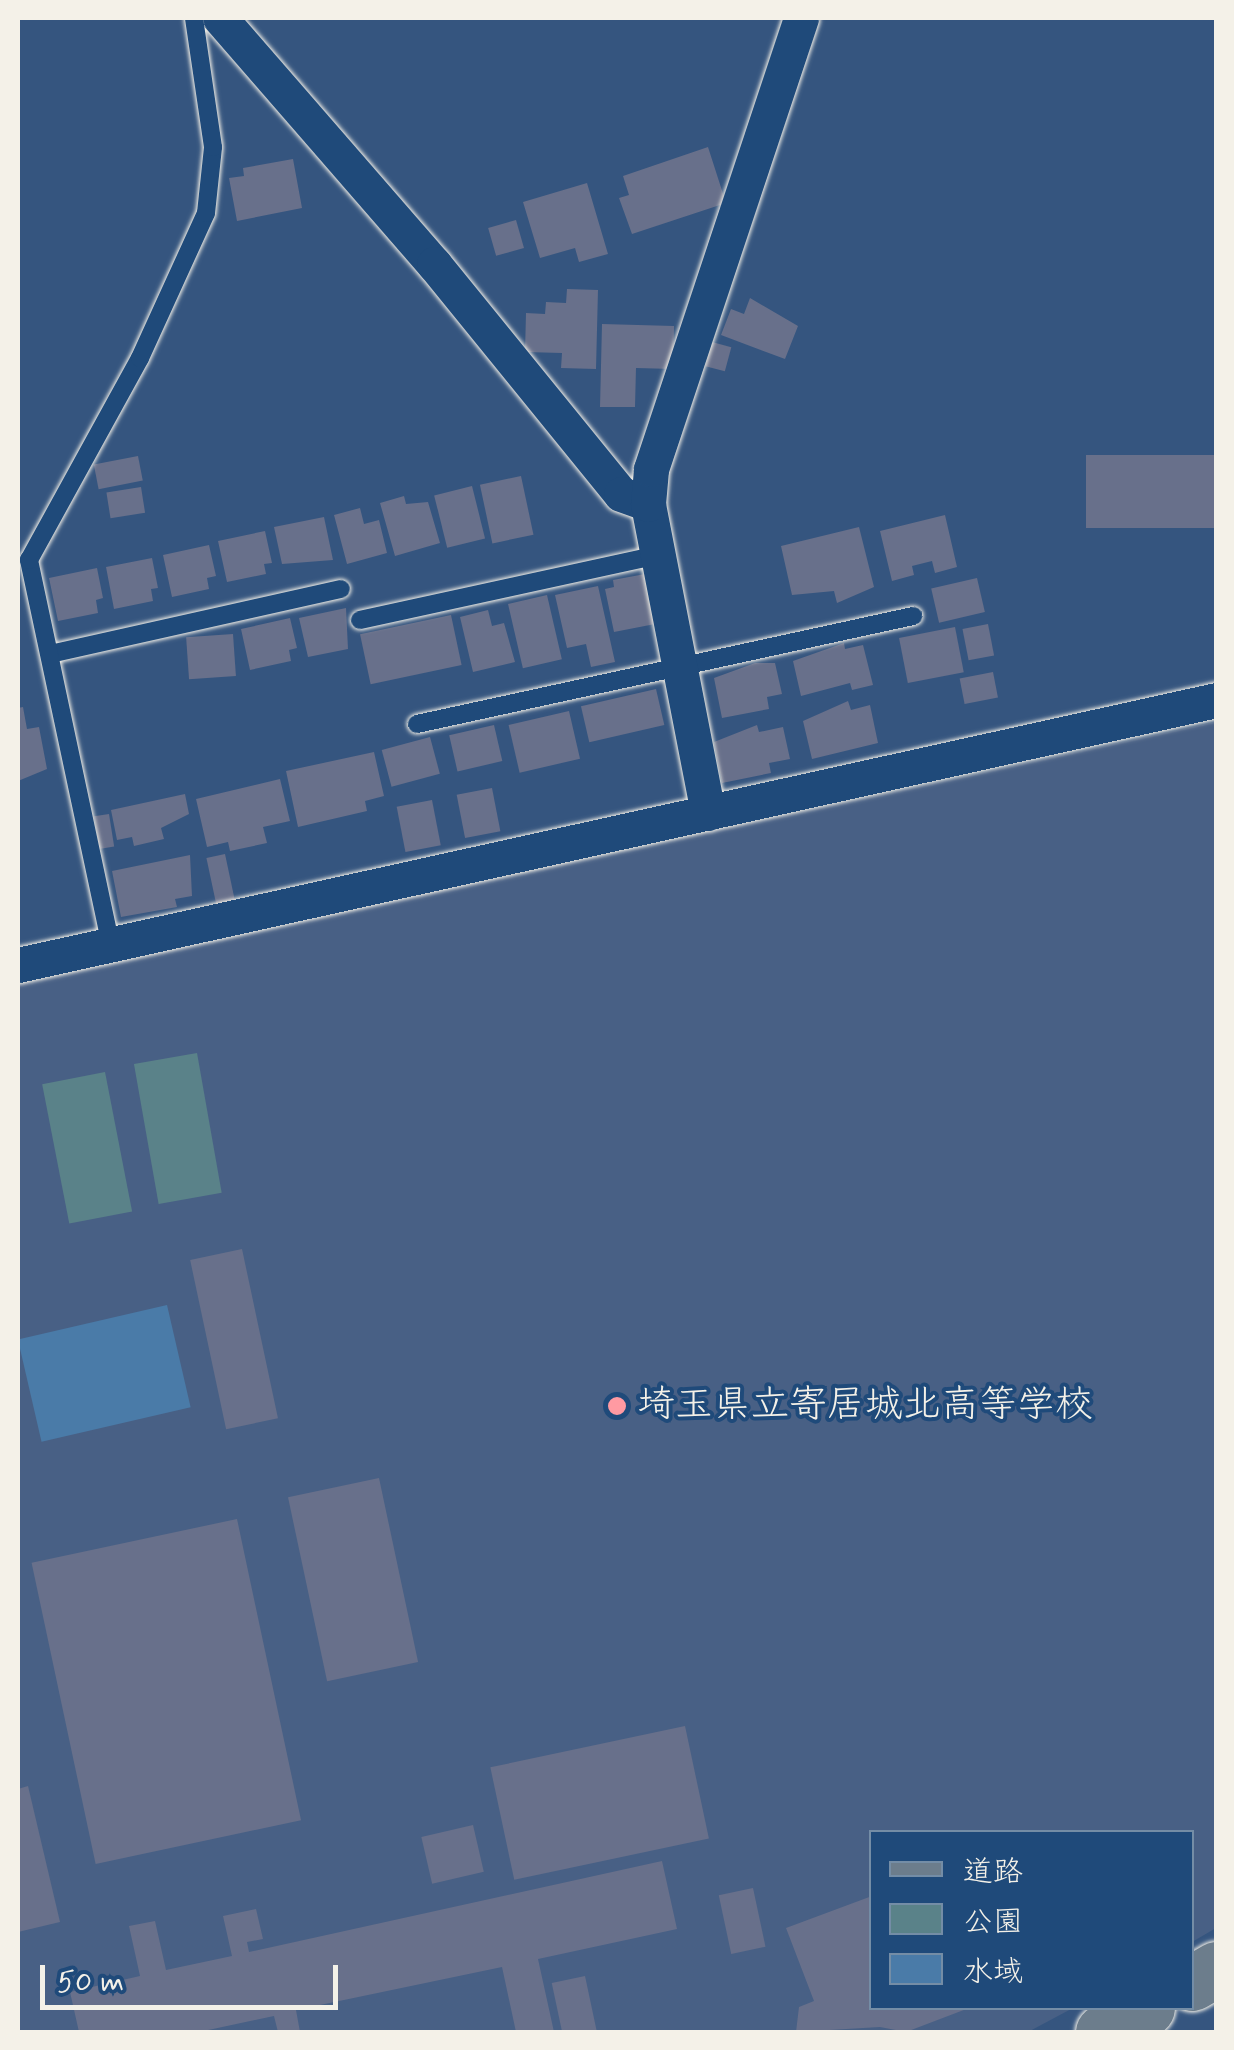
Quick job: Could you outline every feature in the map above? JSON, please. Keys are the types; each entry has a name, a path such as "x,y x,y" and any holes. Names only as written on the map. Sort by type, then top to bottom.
{"main road":[{"path":"1194,1982 1216,1969"},
{"path":"1103,2032 1144,2010"}],"street":[{"path":"220,18 434,264 620,494 648,504"},
{"path":"708,813 648,504 651,469 800,18"},
{"path":"18,965 1216,700"}],"lane":[{"path":"111,946 29,560 140,358 206,213 214,148 194,18"},
{"path":"360,620 658,555"},
{"path":"50,654 341,589"},
{"path":"417,724 680,670 913,616"}],"shaded area":[{"name":"埼玉県立寄居城北高等学校","path":"1216,722 1216,1928 1194,1941 1194,1830 869,1830 869,2010 1069,2010 1028,2032 18,2032 18,980"}],"green space":[{"path":"197,1053 222,1193 159,1204 134,1064"},
{"path":"105,1072 132,1211 69,1224 42,1084"}],"water":[{"path":"167,1305 191,1407 42,1442 18,1339"}],"building":[{"path":"708,147 726,203 632,234 619,198 629,195 623,176"},
{"path":"293,159 302,208 237,221 229,178 244,176 243,168"},
{"path":"587,183 608,254 579,262 575,248 540,258 523,202"},
{"path":"516,220 524,248 496,256 488,228"},
{"path":"567,289 598,290 596,369 561,368 562,353 525,352 526,313 545,314 546,302 566,303"},
{"path":"750,298 798,326 785,359 721,335 731,309 744,314"},
{"path":"602,324 674,326 673,369 636,368 635,407 600,407"},
{"path":"712,342 731,347 725,371 706,366"},
{"path":"1086,455 1216,455 1216,528 1086,528"},
{"path":"138,456 143,481 99,489 94,465"},
{"path":"521,476 533,535 492,543 480,485"},
{"path":"472,486 485,538 447,548 434,495"},
{"path":"141,487 145,513 110,518 106,492"},
{"path":"404,496 406,504 428,502 440,543 395,556 380,503"},
{"path":"360,508 364,524 379,520 387,553 347,564 334,515"},
{"path":"945,515 957,567 935,573 932,561 912,566 914,575 892,581 880,531"},
{"path":"324,517 333,560 282,564 274,527"},
{"path":"859,527 874,587 837,603 834,591 792,595 781,546"},
{"path":"265,531 272,563 264,564 266,574 227,582 218,541"},
{"path":"209,545 216,576 207,578 209,589 172,597 163,555"},
{"path":"152,558 158,588 151,589 153,601 114,609 106,567"},
{"path":"97,568 103,598 96,600 98,613 58,621 49,578"},
{"path":"645,574 655,624 614,632 605,589 614,587 613,580"},
{"path":"977,578 985,612 939,623 931,589"},
{"path":"598,586 615,662 591,667 586,644 567,648 555,595"},
{"path":"547,595 562,659 523,668 508,604"},
{"path":"346,608 348,649 308,657 299,618"},
{"path":"488,610 492,626 504,623 515,662 473,672 460,617"},
{"path":"451,615 462,665 371,684 360,634"},
{"path":"290,618 297,648 289,650 291,661 250,670 241,629"},
{"path":"988,624 994,655 969,660 962,629"},
{"path":"955,627 964,672 908,683 899,638"},
{"path":"233,634 236,676 189,679 186,637"},
{"path":"844,643 845,649 863,645 873,685 852,690 850,683 801,696 793,661"},
{"path":"755,663 775,663 782,694 767,697 769,709 722,718 714,678"},
{"path":"993,672 998,698 965,704 960,678"},
{"path":"656,689 664,725 589,742 581,706"},
{"path":"848,701 851,710 870,705 878,743 812,759 803,721"},
{"path":"23,707 27,729 39,727 47,769 18,781 18,708"},
{"path":"569,711 580,759 520,773 509,725"},
{"path":"494,725 502,761 458,771 449,735"},
{"path":"757,725 759,732 783,727 790,759 769,763 771,773 722,783 714,742"},
{"path":"430,737 440,774 392,787 382,750"},
{"path":"374,752 384,796 365,801 367,811 298,827 286,771"},
{"path":"280,779 290,821 263,827 267,843 230,851 228,842 207,847 196,799"},
{"path":"492,788 500,831 465,838 457,795"},
{"path":"185,794 189,814 161,828 164,839 134,846 132,837 117,840 111,810"},
{"path":"432,800 441,845 405,852 397,807"},
{"path":"109,814 114,847 99,849 94,816"},
{"path":"225,854 235,900 216,904 206,858"},
{"path":"190,855 192,896 175,899 177,907 121,917 112,871"},
{"path":"242,1249 278,1418 226,1429 190,1260"},
{"path":"379,1478 418,1662 327,1681 288,1497"},
{"path":"237,1519 301,1820 96,1864 32,1563"},
{"path":"685,1726 709,1838 514,1880 490,1767"},
{"path":"28,1786 60,1922 18,1932 18,1789"},
{"path":"473,1825 484,1872 432,1884 421,1837"},
{"path":"662,1861 677,1929 538,1959 554,2032 516,2032 502,1967 296,2010 300,2032 278,2032 274,2016 199,2032 79,2032 70,1992 140,1976 129,1926 155,1921 166,1970 232,1956 223,1916 256,1909 263,1939 247,1942 249,1952"},
{"path":"753,1888 765,1947 731,1954 719,1895"},
{"path":"869,1897 869,2010 964,2010 906,2032 880,2027 796,2032 799,2007 814,2001 786,1928"},
{"path":"585,1976 597,2032 562,2032 552,1983"}],"place":[{"name":"埼玉県立寄居城北高等学校","path":"617,1406"}]}
